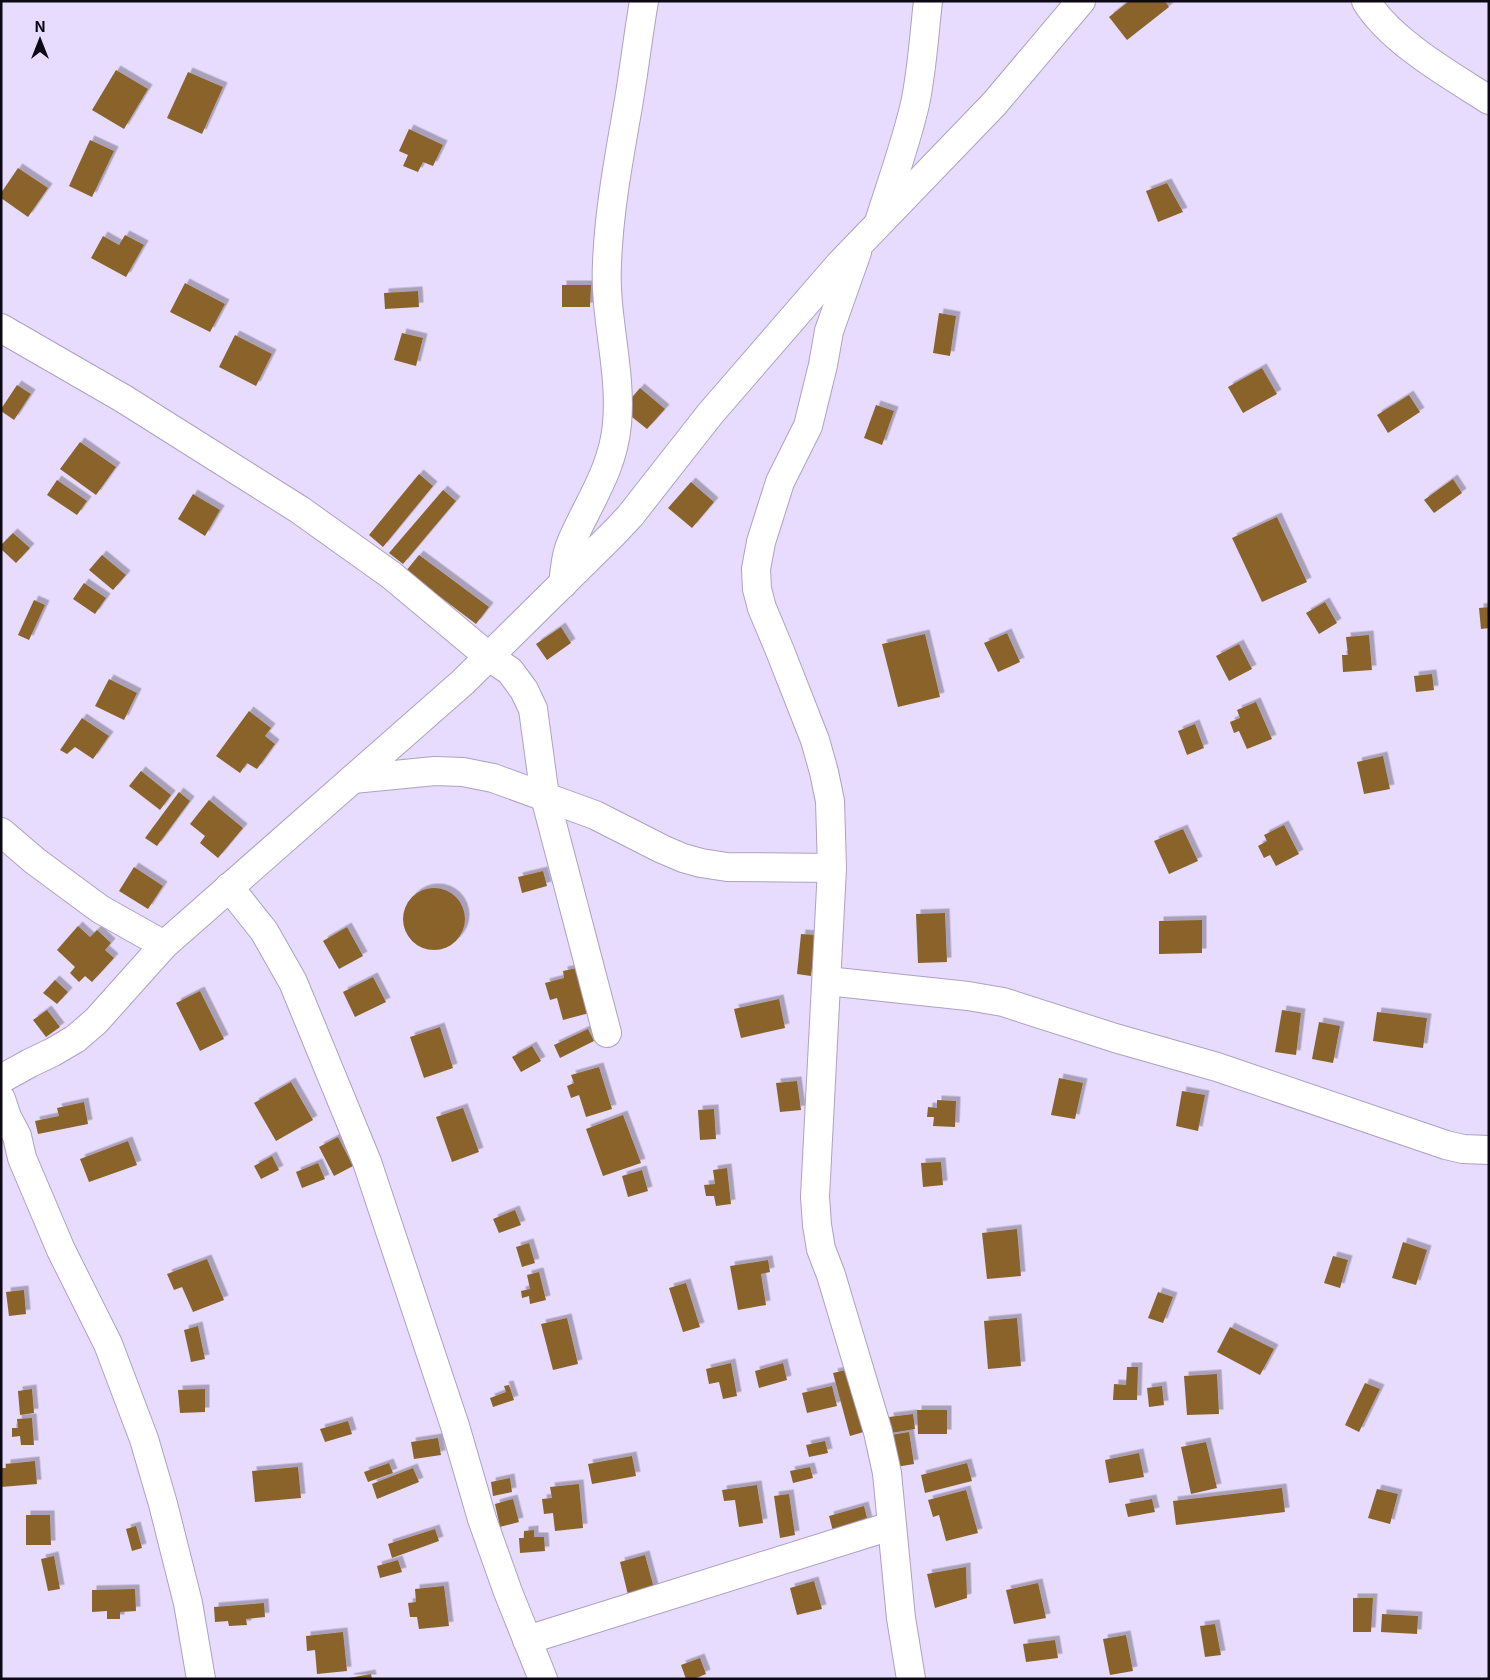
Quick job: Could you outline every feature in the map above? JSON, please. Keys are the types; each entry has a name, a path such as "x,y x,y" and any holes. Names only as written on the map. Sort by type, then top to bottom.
{"street":[{"path":"563,584 566,556 610,462 617,426 619,392 606,265 608,230 644,1"},
{"path":"911,1679 901,1618 887,1473 878,1432 831,1275 821,1249 814,1197 832,868 830,801 824,772 814,740 762,608 757,589 756,569 761,542 780,482 808,426 829,331 905,140 915,104 928,1"},
{"path":"201,1679 188,1603 163,1504 144,1440 108,1344 61,1250 22,1158 17,1136 7,1117 3,1078 75,1039 96,1021 164,945 463,682 563,584 630,516 710,414 839,265 994,104 1081,1"},
{"path":"1366,1 1393,32 1419,54 1489,100"},
{"path":"1,328 124,399 300,510 391,575 488,656 510,671 524,690 533,709 545,797 607,1033"},
{"path":"353,778 435,771 463,772 493,778 595,815 662,850 701,863 727,867 832,868"},
{"path":"1,832 100,909 164,945"},
{"path":"230,887 264,931 293,982 367,1162 455,1426 482,1519 543,1679"},
{"path":"826,981 968,996 1003,1002 1076,1026 1217,1067 1446,1145 1463,1149 1489,1150"},
{"path":"527,1640 891,1526"}],"building":[{"path":"1129,1 1165,1 1169,7 1127,40 1109,17"},
{"path":"116,70 148,89 124,129 92,110"},
{"path":"188,72 223,87 202,134 167,118"},
{"path":"409,129 443,145 433,166 423,162 418,172 403,166 408,155 399,151"},
{"path":"90,140 114,151 92,197 69,186"},
{"path":"18,168 48,188 28,217 1,198 1,193"},
{"path":"1167,183 1183,212 1158,222 1146,191"},
{"path":"125,235 144,245 126,277 91,258 103,236 119,245"},
{"path":"185,283 225,304 210,332 170,312"},
{"path":"562,285 591,285 590,307 562,307"},
{"path":"418,291 419,307 385,309 384,293"},
{"path":"939,313 956,316 950,356 933,353"},
{"path":"402,333 423,338 416,366 394,360"},
{"path":"235,335 272,354 256,386 219,367"},
{"path":"1262,368 1277,394 1243,413 1228,387"},
{"path":"17,385 31,394 14,420 1,411 1,409"},
{"path":"640,388 665,409 647,429 622,409"},
{"path":"1409,395 1420,412 1388,433 1377,415"},
{"path":"876,405 894,411 882,445 864,438"},
{"path":"80,442 116,467 96,495 60,469"},
{"path":"419,474 433,486 383,547 369,535"},
{"path":"1453,479 1462,493 1434,513 1424,500"},
{"path":"57,480 87,501 77,515 47,495"},
{"path":"691,482 714,502 692,528 668,508"},
{"path":"443,490 456,501 403,564 389,553"},
{"path":"193,494 220,510 205,536 178,519"},
{"path":"1277,517 1307,582 1262,602 1232,538"},
{"path":"13,533 30,548 16,563 1,549 1,545"},
{"path":"102,555 126,575 113,590 89,570"},
{"path":"419,555 489,607 476,624 406,571"},
{"path":"84,583 106,598 95,614 73,599"},
{"path":"34,600 45,605 29,640 18,635"},
{"path":"1325,602 1337,623 1319,634 1306,613"},
{"path":"1489,607 1489,628 1481,629 1479,608"},
{"path":"561,627 571,643 547,660 536,644"},
{"path":"1007,633 1020,662 998,672 984,643"},
{"path":"925,634 940,697 898,707 882,644"},
{"path":"1369,635 1372,670 1343,672 1342,655 1348,655 1346,637"},
{"path":"1239,644 1252,669 1229,681 1216,656"},
{"path":"1432,674 1434,690 1416,692 1414,676"},
{"path":"109,679 137,693 124,720 95,706"},
{"path":"1256,702 1272,739 1247,749 1239,731 1234,733 1230,722 1240,718 1237,710"},
{"path":"249,711 271,728 265,736 275,744 257,769 247,763 240,773 216,756"},
{"path":"82,718 109,736 93,759 75,747 67,754 60,750"},
{"path":"1195,724 1204,748 1187,755 1178,731"},
{"path":"1383,756 1390,789 1364,794 1357,762"},
{"path":"141,771 171,795 160,810 129,786"},
{"path":"179,792 190,801 157,846 145,838"},
{"path":"209,800 243,828 218,858 200,843 205,836 190,824"},
{"path":"1284,825 1299,854 1276,866 1270,855 1264,858 1258,846 1267,841 1264,835"},
{"path":"1183,829 1198,861 1169,874 1154,841"},
{"path":"134,867 163,886 148,909 119,891"},
{"path":"543,871 547,886 522,893 518,877"},
{"path":"434,888 446,891 456,897 462,907 465,919 462,931 456,941 446,947 434,950 422,947 412,941 406,931 403,919 406,907 412,897 422,891"},
{"path":"945,913 947,962 918,963 916,914"},
{"path":"1202,920 1202,953 1159,954 1159,921"},
{"path":"78,926 90,937 97,930 111,943 105,950 114,958 92,982 85,976 79,982 70,973 75,967 57,950"},
{"path":"347,927 363,956 339,969 323,941"},
{"path":"801,934 816,935 811,976 797,974"},
{"path":"581,967 593,1012 563,1020 557,998 550,1000 545,983 564,978 563,971"},
{"path":"373,977 386,1002 355,1017 343,992"},
{"path":"55,980 68,992 57,1004 43,993"},
{"path":"200,991 224,1039 200,1051 176,1003"},
{"path":"779,999 785,1028 741,1038 734,1009"},
{"path":"47,1010 60,1027 46,1037 33,1020"},
{"path":"1282,1010 1301,1013 1296,1055 1275,1052"},
{"path":"1377,1012 1427,1018 1423,1048 1373,1041"},
{"path":"1319,1022 1340,1026 1333,1063 1312,1059"},
{"path":"440,1027 453,1068 424,1078 410,1037"},
{"path":"588,1029 594,1041 560,1058 554,1045"},
{"path":"532,1046 541,1061 521,1072 512,1057"},
{"path":"599,1067 612,1109 586,1117 579,1095 571,1098 567,1086 574,1083 571,1075"},
{"path":"1059,1078 1083,1083 1075,1119 1051,1115"},
{"path":"797,1081 801,1110 780,1112 776,1083"},
{"path":"291,1082 313,1120 276,1141 254,1103"},
{"path":"1182,1091 1205,1095 1198,1131 1176,1126"},
{"path":"937,1100 956,1101 955,1127 933,1126 934,1117 927,1117 928,1107 937,1108"},
{"path":"84,1102 88,1124 38,1134 35,1121 59,1116 57,1108"},
{"path":"463,1108 479,1152 452,1162 436,1117"},
{"path":"714,1109 716,1139 700,1140 698,1110"},
{"path":"623,1115 641,1163 603,1176 586,1129"},
{"path":"338,1137 353,1166 334,1176 319,1147"},
{"path":"128,1141 137,1165 89,1182 80,1159"},
{"path":"272,1156 279,1170 261,1179 254,1166"},
{"path":"941,1162 943,1185 923,1187 921,1163"},
{"path":"318,1163 325,1179 302,1188 296,1172"},
{"path":"727,1168 731,1204 716,1206 714,1196 706,1196 704,1185 715,1184 713,1170"},
{"path":"642,1170 648,1191 628,1197 622,1176"},
{"path":"515,1210 521,1225 499,1233 493,1219"},
{"path":"1017,1229 1021,1276 987,1279 982,1233"},
{"path":"1403,1242 1427,1250 1416,1285 1392,1278"},
{"path":"529,1243 535,1263 522,1267 516,1247"},
{"path":"1333,1256 1348,1260 1340,1288 1324,1283"},
{"path":"207,1259 224,1300 193,1312 182,1287 174,1290 167,1274"},
{"path":"768,1260 770,1272 761,1274 766,1305 738,1310 730,1266"},
{"path":"539,1272 546,1300 530,1304 529,1296 522,1298 521,1291 530,1289 527,1275"},
{"path":"686,1283 700,1327 683,1332 669,1288"},
{"path":"24,1290 26,1314 9,1316 6,1292"},
{"path":"1158,1292 1173,1297 1163,1323 1148,1318"},
{"path":"567,1318 578,1364 553,1370 541,1324"},
{"path":"1017,1318 1021,1366 988,1369 984,1321"},
{"path":"198,1326 205,1359 191,1362 184,1330"},
{"path":"1230,1327 1274,1349 1260,1375 1217,1352"},
{"path":"731,1363 737,1396 723,1399 719,1382 709,1384 706,1369"},
{"path":"783,1363 787,1380 759,1388 755,1371"},
{"path":"1127,1367 1138,1367 1137,1400 1113,1400 1114,1384 1126,1385"},
{"path":"850,1369 867,1431 850,1436 833,1373"},
{"path":"1217,1374 1219,1414 1187,1415 1184,1376"},
{"path":"1365,1383 1380,1389 1359,1432 1345,1425"},
{"path":"509,1385 514,1400 493,1407 490,1398 506,1392 504,1386"},
{"path":"832,1386 837,1406 807,1413 802,1393"},
{"path":"1162,1386 1164,1405 1149,1407 1147,1388"},
{"path":"32,1389 34,1413 20,1415 18,1391"},
{"path":"205,1389 205,1412 180,1413 178,1390"},
{"path":"917,1410 947,1410 947,1434 918,1434"},
{"path":"913,1414 915,1429 891,1433 889,1417"},
{"path":"32,1418 34,1445 21,1445 20,1436 12,1437 12,1428 18,1428 17,1419"},
{"path":"348,1421 352,1434 325,1442 320,1429"},
{"path":"909,1432 914,1464 890,1468 885,1436"},
{"path":"438,1438 441,1455 414,1459 411,1442"},
{"path":"825,1441 828,1453 809,1457 806,1445"},
{"path":"1206,1442 1217,1488 1191,1494 1181,1447"},
{"path":"1139,1453 1144,1477 1109,1483 1105,1460"},
{"path":"632,1456 636,1476 592,1484 588,1464"},
{"path":"35,1461 37,1484 1,1487 1,1468 6,1468 6,1464"},
{"path":"389,1463 393,1473 368,1482 364,1472"},
{"path":"967,1463 972,1481 925,1493 921,1475"},
{"path":"298,1467 301,1498 255,1502 252,1471"},
{"path":"810,1467 813,1478 793,1483 790,1471"},
{"path":"413,1468 419,1482 377,1499 372,1484"},
{"path":"510,1478 512,1492 493,1496 491,1482"},
{"path":"579,1484 583,1528 555,1531 553,1513 544,1514 542,1499 552,1498 550,1487"},
{"path":"757,1485 763,1523 739,1527 735,1500 724,1501 722,1490"},
{"path":"1282,1488 1285,1512 1176,1525 1173,1501"},
{"path":"1377,1489 1398,1494 1390,1524 1368,1518"},
{"path":"966,1490 978,1533 946,1541 939,1515 933,1517 928,1500"},
{"path":"789,1494 795,1535 780,1538 774,1496"},
{"path":"513,1499 519,1522 500,1527 495,1504"},
{"path":"1152,1499 1155,1512 1128,1517 1125,1504"},
{"path":"864,1506 869,1526 834,1535 829,1516"},
{"path":"26,1515 50,1515 51,1545 26,1545"},
{"path":"136,1526 142,1548 132,1551 126,1529"},
{"path":"435,1529 439,1541 392,1558 388,1544"},
{"path":"534,1530 534,1537 544,1537 545,1551 520,1553 519,1538 524,1538 524,1531"},
{"path":"645,1555 656,1596 630,1603 620,1562"},
{"path":"54,1556 60,1589 48,1591 41,1559"},
{"path":"398,1560 402,1572 380,1578 377,1566"},
{"path":"966,1567 967,1598 935,1608 927,1574"},
{"path":"814,1581 822,1609 797,1615 790,1588"},
{"path":"1038,1583 1046,1618 1014,1624 1006,1590"},
{"path":"444,1586 449,1626 419,1629 417,1617 410,1617 408,1603 416,1602 415,1589"},
{"path":"135,1589 136,1611 120,1612 120,1619 107,1619 107,1611 92,1612 92,1590"},
{"path":"1353,1598 1373,1598 1371,1632 1353,1632"},
{"path":"264,1603 265,1617 246,1619 247,1625 229,1626 228,1621 215,1622 214,1607"},
{"path":"1382,1614 1418,1616 1417,1634 1381,1632"},
{"path":"1215,1624 1221,1655 1205,1657 1200,1626"},
{"path":"343,1632 347,1671 317,1674 315,1650 307,1651 306,1636"},
{"path":"1126,1635 1133,1671 1110,1675 1103,1639"},
{"path":"1055,1640 1058,1658 1026,1662 1023,1644"},
{"path":"700,1658 706,1674 694,1679 686,1679 681,1665"},
{"path":"371,1674 372,1679 349,1678"}]}
